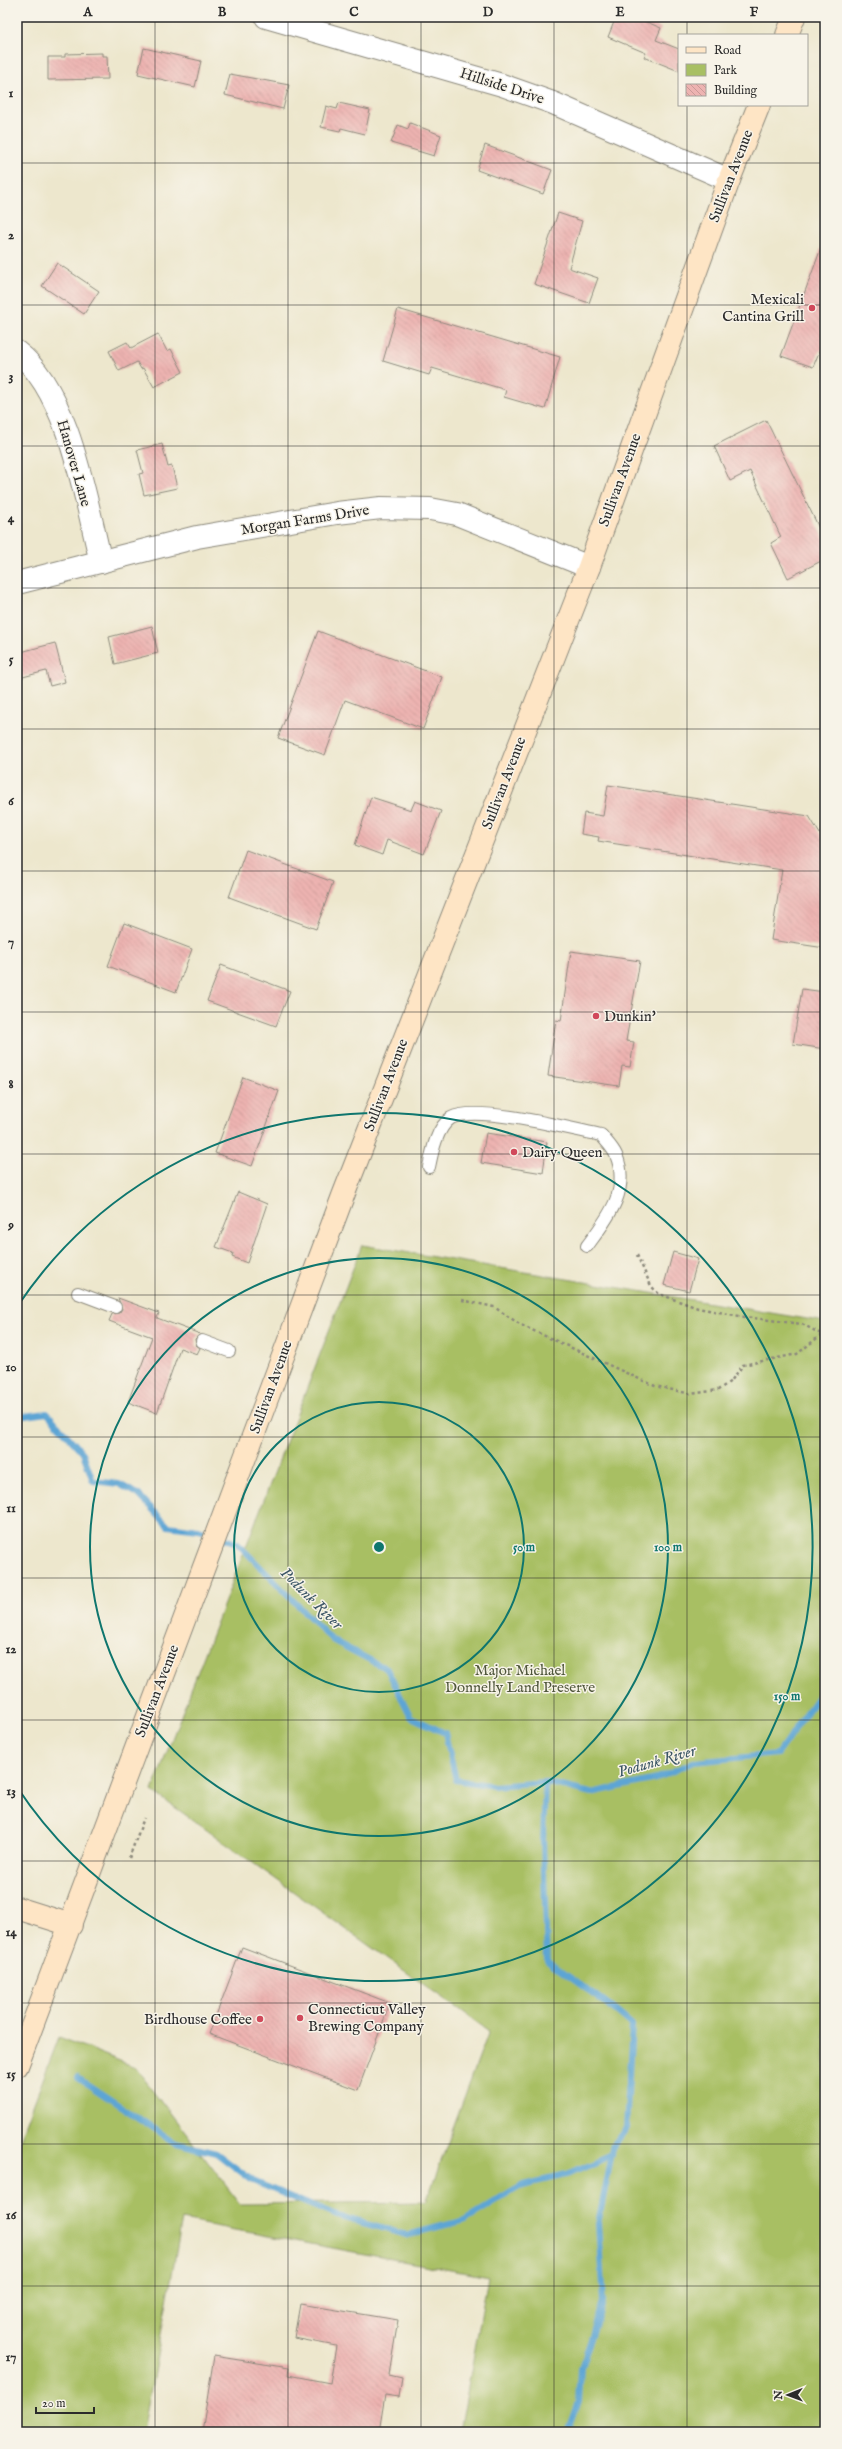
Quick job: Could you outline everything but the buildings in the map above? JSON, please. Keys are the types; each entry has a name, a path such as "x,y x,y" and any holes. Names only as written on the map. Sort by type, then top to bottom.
{"main road":[{"path":"787,34 794,17"},
{"name":"Sullivan Avenue","path":"17,2066 354,1167 589,567 729,180 759,106"},
{"path":"17,1908 71,1925"}],"street":[{"name":"Hillside Drive","path":"266,17 502,85 553,103 729,180"},
{"name":"Hanover Lane","path":"17,352 40,379 58,408 70,437 101,562"},
{"name":"Morgan Farms Drive","path":"17,583 197,537 337,513 381,508 430,509 457,514 589,567"}],"lane":[{"path":"429,1167 432,1150 440,1133 450,1119 464,1114 514,1117 601,1135 616,1155 621,1177 617,1202 587,1246"},
{"path":"78,1293 114,1307"},
{"path":"202,1341 229,1352"}],"path":[{"path":"462,1300 494,1307 522,1325 656,1386 691,1394 718,1390 730,1381 743,1365 797,1354 823,1336 802,1324 744,1318 698,1308 659,1294 651,1286 638,1255"},
{"path":"129,1858 144,1818"}],"green space":[{"name":"Major Michael Donnelly Land Preserve","path":"362,1245 825,1322 825,2432 460,2432 488,2277 182,2220 143,2432 17,2432 17,2148 59,2037 135,2067 240,2204 426,2202 489,2031 152,1791"}],"waterway":[{"name":"Podunk River","path":"17,1417 47,1413 83,1453 93,1481 119,1484 139,1495 168,1526 199,1530 237,1543 332,1640 387,1669 411,1717 445,1733 456,1780 494,1786 545,1782 591,1793 656,1779 693,1762 778,1754 825,1686"},
{"path":"545,1782 543,1841 547,1960 612,2008 632,2025 626,2128 614,2144 598,2224 603,2302 581,2368 579,2402 568,2432"},
{"path":"78,2078 176,2143 216,2153 253,2181 334,2215 407,2235 465,2220 523,2185 570,2174 612,2155"}],"place":[{"name":"Mexicali Cantina Grill","path":"812,308"},
{"name":"Dunkin'","path":"596,1016"},
{"name":"Dairy Queen","path":"514,1152"},
{"name":"Connecticut Valley Brewing Company","path":"300,2018"},
{"name":"Birdhouse Coffee","path":"260,2019"}]}
